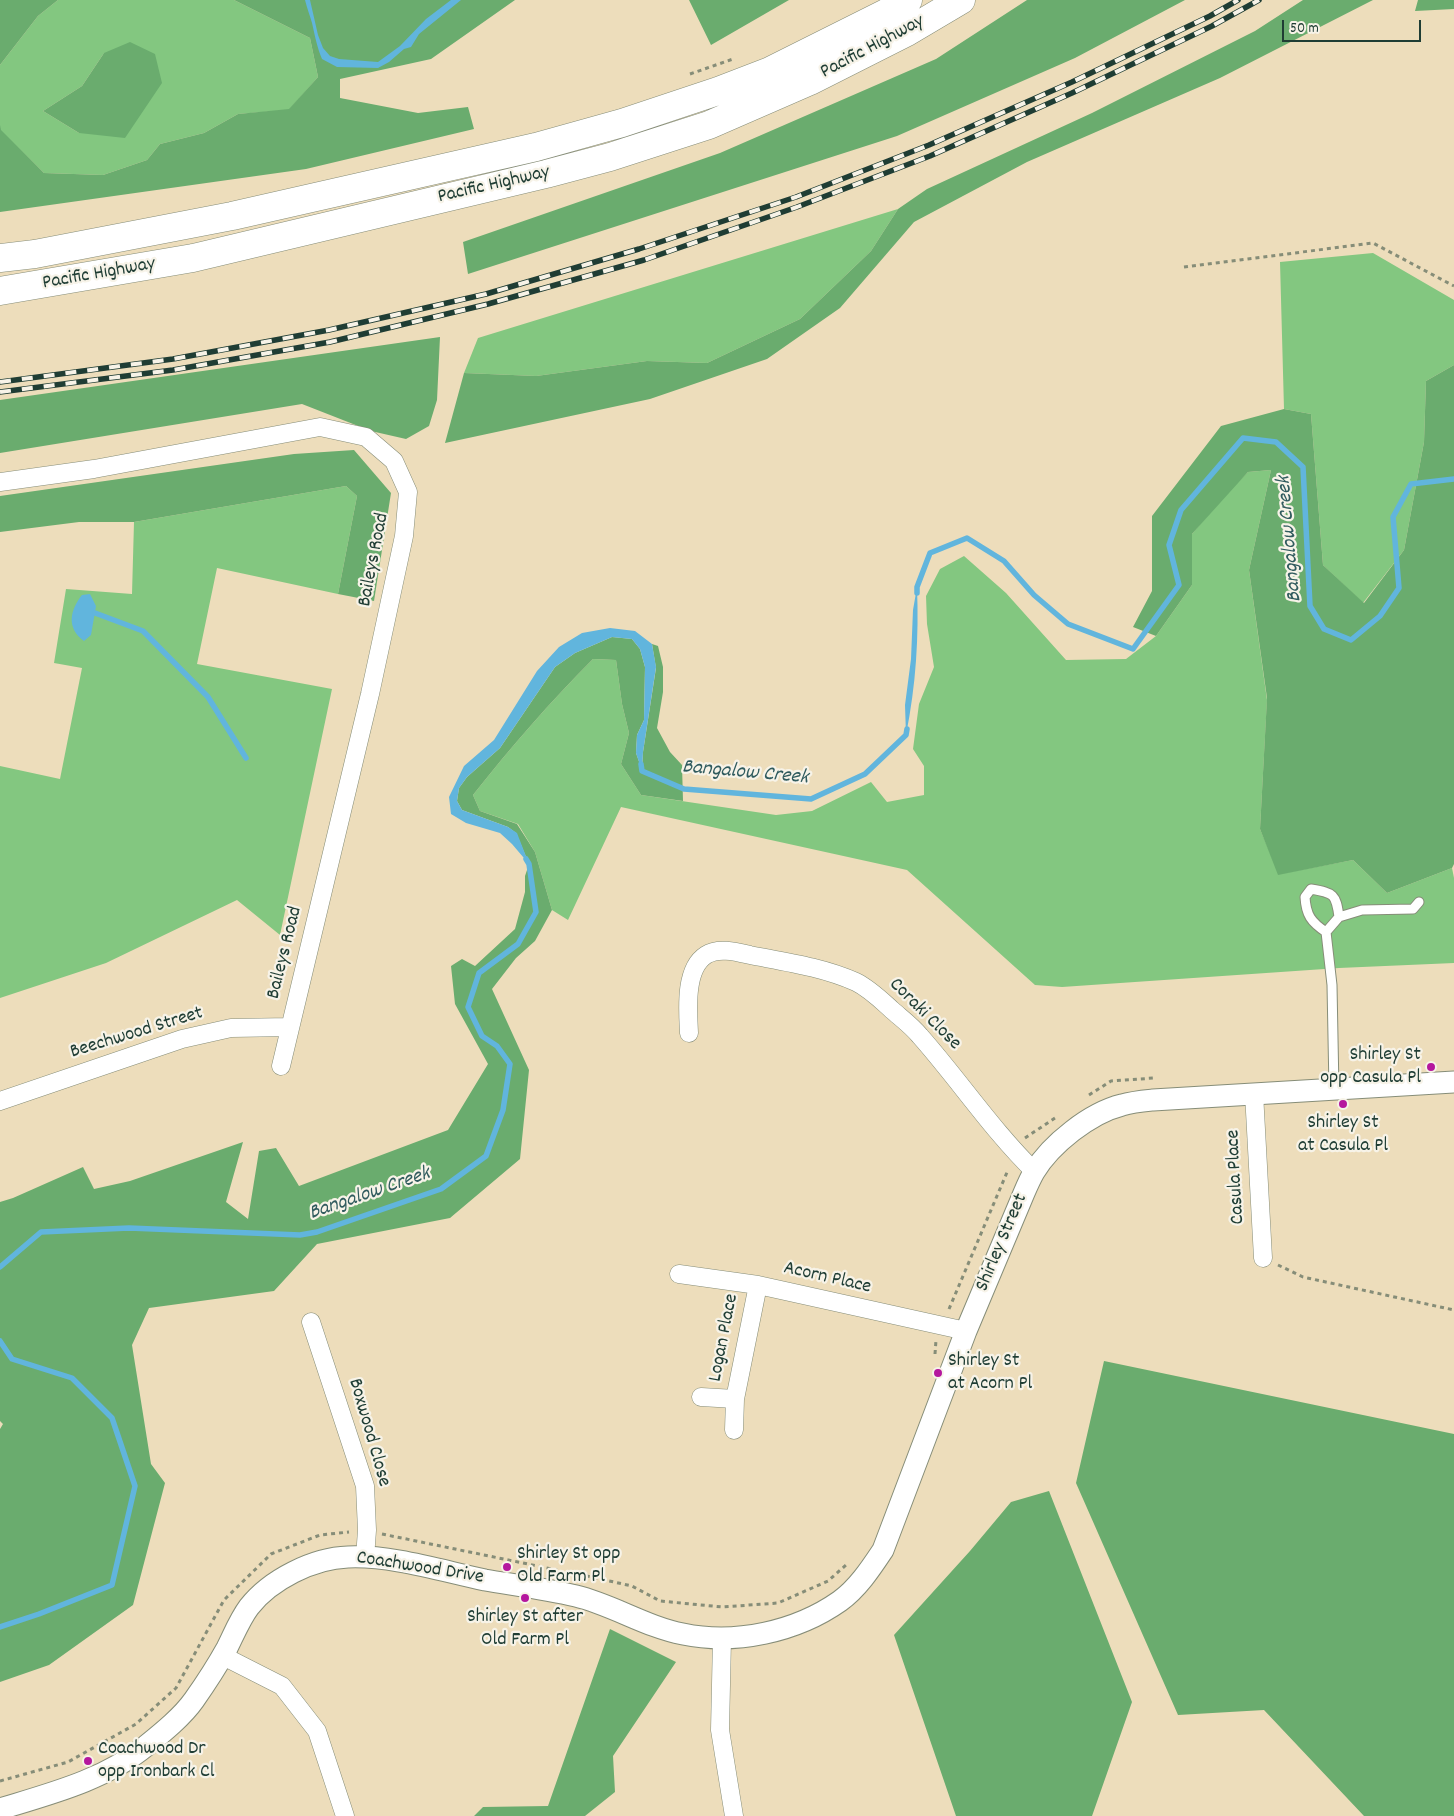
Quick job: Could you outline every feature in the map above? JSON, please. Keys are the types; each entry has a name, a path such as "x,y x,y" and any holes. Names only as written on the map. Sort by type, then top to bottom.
{"main road":[{"name":"Pacific Highway","path":"0,258 35,254 232,216 536,147 622,123 718,91 770,71 908,0"},
{"name":"Pacific Highway","path":"0,291 193,258 610,157 709,125 810,81 907,32 961,0"}],"street":[{"name":"Baileys Road","path":"0,482 94,469 320,427 366,437 394,461 408,492 404,536 370,694 281,1066"},
{"name":"Coraki Close","path":"689,1033 688,1001 691,978 700,960 706,954 722,950 738,952 818,968 856,982 867,988 919,1034 1015,1153 1034,1172"},
{"name":"Beechwood Street","path":"0,1101 182,1039 231,1028 290,1027"},
{"name":"Shirley Street","path":"722,1639 754,1635 800,1623 841,1600 870,1570 883,1550 966,1331 1034,1172 1062,1140 1084,1123 1121,1105 1153,1100 1454,1082"},
{"name":"Casula Place","path":"1254,1093 1263,1258"},
{"name":"Acorn Place","path":"679,1274 758,1285 966,1331"},
{"name":"Logan Place","path":"734,1430 735,1399 758,1285"},
{"name":"Boxwood Close","path":"311,1322 365,1486 365,1558"},
{"name":"Logan Place","path":"701,1397 735,1399"},
{"name":"Coachwood Drive","path":"0,1809 106,1772 128,1759 152,1741 192,1703 223,1656 248,1608 262,1593 283,1578 306,1566 346,1557 408,1564 577,1596 658,1627 682,1634 722,1639"},
{"path":"722,1639 720,1730 734,1816"},
{"path":"223,1656 282,1686 305,1716 316,1731 345,1816"}],"lane":[{"path":"1326,932 1313,924 1306,908 1305,897 1311,889 1329,892 1337,901 1339,917"},
{"path":"1334,1090 1332,985 1326,932 1339,917 1362,910 1413,909 1419,902"}],"path":[{"path":"684,76 738,57"},
{"path":"1184,267 1373,243 1454,286"},
{"path":"1087,1097 1111,1081 1159,1078"},
{"path":"935,1357 936,1341 1015,1153 1026,1137 1063,1113"},
{"path":"1263,1258 1303,1277 1454,1310"},
{"path":"0,1781 68,1762 136,1724 176,1688 224,1600 271,1554 320,1535 366,1530 565,1572"},
{"path":"574,1574 632,1586 660,1601 722,1607 778,1603 828,1581 849,1563"}],"green space":[{"path":"0,0 58,0 38,16 0,65"},
{"path":"58,0 234,0 310,38 318,77 289,110 238,114 204,133 160,144 147,160 103,175 44,173 0,130 0,65 38,16","holes":["104,53 79,133 43,111 82,86"]},
{"path":"234,0 515,0 431,59 340,79 340,98 418,113 468,107 474,129 306,169 0,212 0,125 1,130 44,173 103,175 147,160 160,144 204,133 238,114 289,109 318,77 310,38"},
{"path":"689,0 789,0 711,45"},
{"path":"1027,0 1185,0 1075,58 897,136 468,274 463,242 720,153 936,59"},
{"path":"1303,0 1373,0 1220,78 1027,162 914,222 840,308 767,359 650,399 445,443 464,373 536,376 647,361 707,363 800,319 871,251 898,209 927,189 1092,113 1255,31"},
{"path":"1418,0 1454,0 1454,9 1415,11"},
{"path":"130,42 155,54 162,83 125,138 79,133 43,111 82,86 104,53"},
{"path":"898,209 871,251 800,319 707,363 647,361 536,376 464,373 478,338"},
{"path":"1373,253 1454,300 1454,365 1426,381 1424,442 1404,550 1363,603 1323,565 1311,414 1284,409 1280,262"},
{"path":"440,337 437,400 429,426 406,439 371,431 302,404 0,453 0,400"},
{"path":"1454,365 1454,864 1452,868 1387,893 1353,860 1278,875 1260,829 1267,698 1249,570 1271,470 1248,472 1192,534 1192,585 1156,636 1133,627 1152,591 1152,516 1221,426 1284,409 1311,414 1323,565 1364,603 1404,550 1424,442 1426,381"},
{"path":"354,450 391,493 374,601 338,594 357,496 346,486 134,522 79,522 0,532 0,496 294,454"},
{"path":"1271,470 1249,570 1267,700 1260,829 1279,874 1353,860 1387,893 1452,868 1454,878 1454,963 1339,968 1062,987 1035,985 907,870 621,807 568,920 552,910 535,852 518,824 480,811 473,795 531,725 593,659 616,660 622,704 629,733 621,764 641,795 776,815 812,811 871,782 887,802 924,795 924,766 913,749 919,704 934,667 927,624 926,596 940,569 964,556 1006,593 1066,660 1126,659 1156,636 1192,585 1192,534 1224,496 1248,472"},
{"path":"346,486 357,496 338,594 217,568 197,664 332,689 280,935 237,900 106,963 0,998 0,766 60,779 82,668 54,663 66,589 132,594 134,522"},
{"path":"612,637 632,639 640,649 645,667 644,720 637,735 636,753 642,770 656,668 652,644 658,646 663,667 663,692 657,728 670,752 682,765 683,801 641,795 621,764 629,733 622,704 616,660 593,659 531,725 473,795 480,811 517,824 535,852 552,910 535,941 516,958 492,989 529,1070 520,1159 450,1218 317,1244 274,1291 149,1308 132,1345 151,1464 165,1483 133,1605 49,1665 0,1682 0,1429 3,1424 0,1421 0,1202 83,1167 94,1189 130,1181 243,1142 226,1202 248,1219 259,1151 276,1148 299,1186 448,1130 488,1064 455,1004 451,966 462,959 475,966 515,929 525,892 525,876 529,864 516,833 508,827 462,810 457,801 459,788 467,777 500,748 555,667 575,653"},
{"path":"1104,1361 1454,1434 1454,1816 1364,1816 1264,1710 1178,1715 1076,1483"},
{"path":"1049,1491 1132,1702 1092,1816 956,1816 894,1635 970,1551 1011,1502"},
{"path":"610,1629 676,1662 613,1756 615,1792 585,1816 474,1816 483,1807 548,1806"}],"water":[{"path":"305,0 310,0 318,35 323,48 330,56 339,59 378,62 400,46 426,19 451,0 461,0 419,34 411,47 404,49 389,62 378,68 337,67 322,59"},
{"path":"917,587 916,661 906,735 905,705 911,659 913,610"},
{"path":"90,594 96,606 91,635 84,641 74,630 72,619 75,607 82,595"},
{"path":"610,628 635,631 652,644 656,667 643,752 642,771 636,753 637,735 644,720 645,667 640,649 632,639 612,637 575,653 555,667 500,748 467,777 459,788 457,801 462,810 508,827 517,833 529,864 500,833 466,823 451,814 449,797 464,766 494,740 537,671 559,647 582,633"}],"waterway":[{"name":"Bangalow Creek","path":"917,593 917,587 930,553 967,538 1004,561 1034,595 1068,624 1133,649 1179,585 1169,545 1181,510 1243,438 1276,442 1303,467 1310,606 1324,629 1351,640 1380,616 1399,588 1393,517 1411,484 1454,479"},
{"path":"95,613 143,631 208,697 246,758"},
{"name":"Bangalow Creek","path":"641,764 642,771 684,789 811,799 865,774 906,735 907,729"},
{"name":"Bangalow Creek","path":"0,1267 41,1232 129,1228 300,1235 317,1232 441,1189 486,1156 503,1110 510,1064 497,1046 482,1036 468,1007 479,973 518,944 536,912 529,864 526,859"},
{"name":"Bangalow Creek","path":"0,1341 12,1359 72,1378 112,1418 135,1486 112,1585 39,1614 0,1627"}],"railway":[{"path":"0,382 173,359 329,330 486,294 639,249 796,197 929,145 1072,82 1210,16 1238,0"},
{"path":"0,392 173,370 330,342 488,304 644,260 797,207 930,156 1072,93 1212,26 1259,0"}],"place":[{"name":"Shirley St opp Casula Pl","path":"1431,1067"},
{"name":"Shirley St at Casula Pl","path":"1343,1104"},
{"name":"Shirley St at Acorn Pl","path":"938,1373"},
{"name":"Shirley St opp Old Farm Pl","path":"507,1567"},
{"name":"Shirley St after Old Farm Pl","path":"525,1598"},
{"name":"Coachwood Dr opp Ironbark Cl","path":"88,1761"}]}
